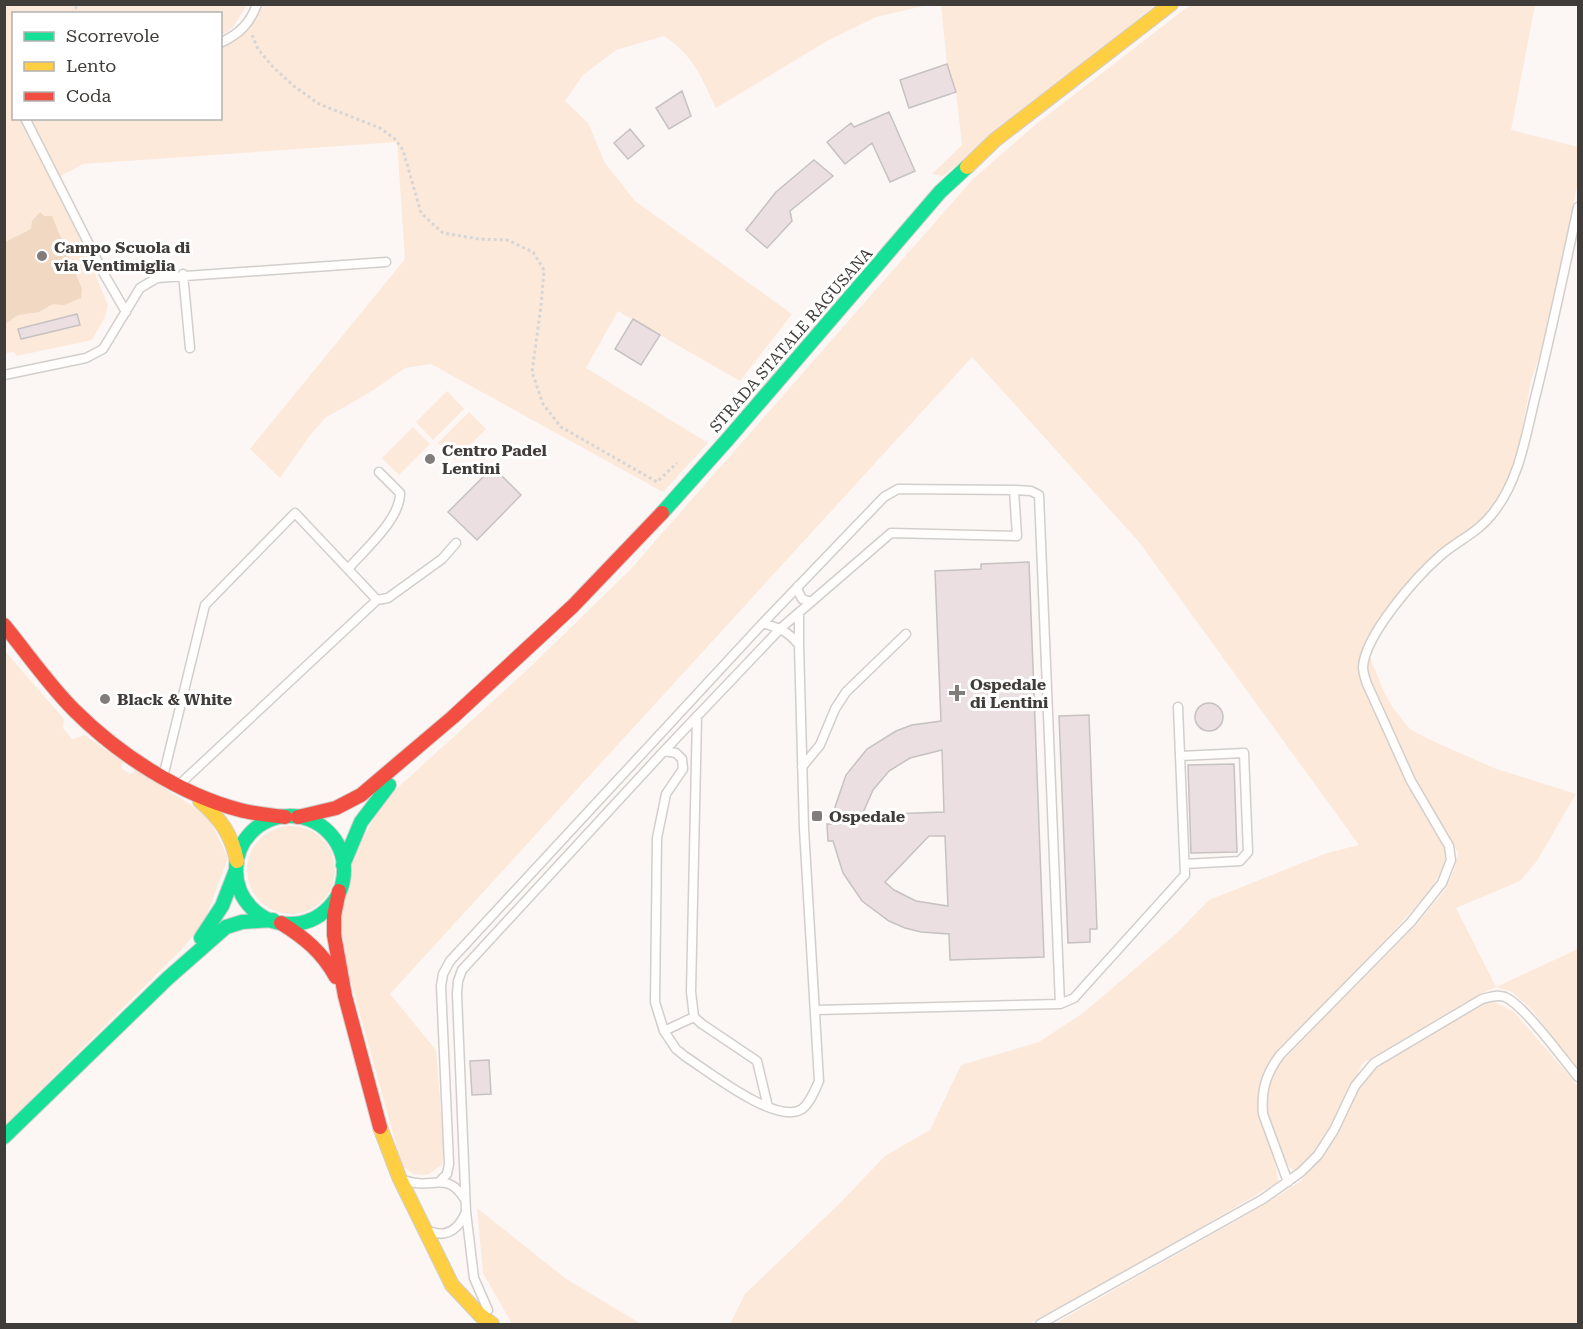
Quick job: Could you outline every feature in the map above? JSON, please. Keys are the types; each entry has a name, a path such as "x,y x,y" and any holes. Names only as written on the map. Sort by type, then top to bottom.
{"main road":[{"name":"STRADA STATALE RAGUSANA","path":"453,717 573,606 654,521 728,439 940,192 995,140 1171,4"},
{"path":"4,625 73,709 123,751 182,787 221,805 242,811 292,817 316,823 331,835 338,847 343,865 343,879 334,915 334,935 345,996 384,1141 452,1284 481,1316 493,1324"},
{"path":"168,978 214,921 225,901 243,843 251,832 267,821 336,808 361,795 453,717"},
{"path":"343,865 356,831 370,805 453,717"},
{"path":"182,787 214,813 230,833 235,843 238,884 246,901 260,914 277,921 314,944 327,959 345,996"},
{"path":"4,1137 168,978 226,927 242,922 300,922 314,918 329,907 339,891"}],"lane":[{"path":"222,42 235,36 247,25 257,4"},
{"path":"26,120 104,274 126,312"},
{"path":"1288,1182 1263,1114 1265,1079 1280,1055 1410,923 1442,883 1450,860 1449,846 1411,781 1367,684 1363,672 1366,654 1379,627 1426,570 1442,554 1487,520 1510,487 1520,459 1549,346 1578,207"},
{"path":"4,375 86,358 103,349 140,288 157,278 183,274 386,262"},
{"path":"183,274 190,348"},
{"path":"348,569 393,517 400,503 400,493 379,472"},
{"path":"440,1181 447,1174 449,1164 441,986 443,974 450,961 798,586 884,496 898,489 1014,490 1030,491 1040,495 1060,1004"},
{"path":"493,1324 474,1278 464,1198 457,994 462,970 664,751 782,628 891,532 1017,536 1014,490"},
{"path":"163,776 205,605 295,513 377,600"},
{"path":"182,787 377,600 388,598 442,559 456,543"},
{"path":"798,586 802,599 811,602"},
{"path":"664,751 676,753 682,759 683,769 666,794 657,838 655,1002 664,1031 676,1049 686,1057 755,1102 789,1113 802,1109 811,1098 819,1081 802,767 799,613"},
{"path":"763,624 782,628 799,645"},
{"path":"802,767 820,745 835,709 846,692 906,634"},
{"path":"816,1010 1060,1004 1074,998 1185,875 1178,707"},
{"path":"697,716 691,992 694,1017 757,1061 768,1107"},
{"path":"1180,756 1244,753 1248,852 1240,861 1185,864"},
{"path":"678,778 690,778 697,785"},
{"path":"1040,1324 1263,1199 1288,1182 1318,1155 1334,1130 1355,1086 1374,1063 1482,999 1495,995 1511,1001 1523,1011 1578,1077"},
{"path":"664,1031 694,1017"},
{"path":"399,1176 419,1184 440,1181 450,1183 459,1189 464,1198"},
{"path":"413,1204 419,1191 430,1183"},
{"path":"425,1230 437,1234 450,1232 461,1224 466,1212"}],"path":[{"path":"247,25 258,49 273,67 294,86 319,104 380,128 395,139 403,150 421,213 442,233 479,239 507,240 533,252 544,270 542,306 532,372 543,404 561,427 657,482 682,459"}],"shaded area":[{"name":"Campo Scuola di via Ventimiglia","path":"4,5 247,5 233,27 222,36 222,12 12,12 12,120 21,120 65,202 108,305 105,317 92,340 17,356 14,352 4,353"},
{"path":"263,5 928,5 876,17 827,41 716,108 690,59 664,36 616,50 583,75 565,101 588,123 605,163 635,201 792,314 740,381 618,311 586,368 708,443 663,492 431,364 405,368 372,391 325,418 280,478 250,449 405,259 397,142 83,164 59,177 30,120 222,120 222,48 235,40"},
{"path":"941,5 1155,5 943,176 932,174 962,145 956,92 947,64"},
{"path":"1190,5 1535,5 1511,130 1578,147 1578,181 1545,342 1531,380 1517,458 1507,485 1490,513 1463,536 1440,548 1381,618 1368,637 1360,659 1359,673 1363,685 1407,781 1447,851 1443,868 1431,889 1385,941 1267,1064 1261,1082 1260,1112 1272,1151 1278,1182 1159,1252 1029,1324 730,1324 745,1294 839,1204 885,1156 930,1130 961,1065 1039,1042 1083,1013 1177,933 1209,900 1327,853 1359,845 1139,542 972,357 390,994 436,1050 444,1148 442,1165 427,1175 413,1174 402,1166 338,935 352,858 383,801 526,671 629,571 973,179 1035,125"},
{"path":"40,212 44,216 52,216 82,289 81,298 64,305 53,304 39,312 18,315 5,324 5,242 31,229 32,221"},
{"path":"447,391 464,409 433,440 416,422"},
{"path":"469,412 486,429 455,460 438,443"},
{"path":"413,427 430,444 399,475 382,458"},
{"path":"4,650 64,719 63,728 72,739 85,735 123,762 121,768 130,774 136,770 208,816 228,858 203,925 178,953 4,1126"},
{"path":"1370,657 1393,708 1410,729 1494,768 1576,794 1537,861 1520,881 1456,908 1496,987 1478,995 1363,1063 1331,1127 1315,1151 1295,1171 1283,1158 1273,1136 1266,1101 1270,1080 1281,1062 1416,925 1445,890 1454,870 1458,853 1415,780 1366,673"},
{"path":"282,826 300,826 316,833 328,845 335,861 335,879 328,895 316,907 300,914 282,914 266,907 254,895 247,879 247,861 254,845 266,833"},
{"path":"1578,949 1578,1070 1532,1010 1512,992 1496,987"},
{"path":"1495,1002 1514,1012 1578,1086 1578,1324 1054,1324 1264,1205 1301,1181 1319,1161 1338,1131 1360,1083 1376,1068 1483,1003"},
{"path":"477,1208 565,1278 641,1324 512,1324 483,1273"}],"building":[{"path":"947,64 956,92 909,108 900,80"},
{"path":"682,91 691,116 669,129 656,108"},
{"path":"889,112 915,171 890,182 872,143 845,164 827,142 851,123 854,127"},
{"path":"630,129 644,146 628,159 614,143"},
{"path":"814,160 833,176 790,211 792,221 767,248 746,230 776,192"},
{"path":"77,314 80,325 21,339 18,329"},
{"path":"633,319 660,335 641,365 615,349"},
{"path":"493,467 521,495 477,540 448,512"},
{"path":"1029,562 1044,957 950,960 949,934 921,932 905,928 889,921 862,901 843,873 833,841 828,841 827,824 833,824 835,807 846,775 867,749 896,731 912,725 941,721 935,571 981,569 981,564","holes":["942,750 944,812 862,815 873,790 889,771 910,758","929,836 945,836 948,906 916,901 894,890 885,882"]},
{"path":"1209,703 1219,707 1223,717 1219,727 1209,731 1199,727 1195,717 1199,707"},
{"path":"1089,715 1097,929 1090,929 1090,942 1068,943 1059,716"},
{"path":"1234,764 1237,852 1191,853 1188,765"},
{"path":"489,1060 491,1094 472,1095 470,1061"}],"traffic: fast":[{"path":"662,513 940,192 967,167"},
{"path":"343,865 361,822 389,785"},
{"path":"290,816 300,817 320,825 328,832 335,840 343,860 344,870 343,880 335,900 328,908 320,915 300,923 290,924 280,923 260,915 252,908 245,900 237,880 236,870 237,860 245,840 252,832 260,825 280,817 290,816"},
{"path":"201,938 222,906 236,870"},
{"path":"4,1137 168,978 226,927 242,922 273,920"}],"traffic: slow":[{"path":"967,167 995,140 1171,4"},
{"path":"200,801 214,814 224,828 232,843 237,861"},
{"path":"380,1127 399,1177 452,1285 481,1316 492,1324"}],"traffic: jam":[{"path":"298,817 336,808 361,795 453,717 573,606 662,513"},
{"path":"4,625 64,700 91,726 130,757 172,783 217,803 246,811 285,817"},
{"path":"339,891 334,916 334,935 345,996 380,1127"},
{"path":"281,923 312,946 336,977"}],"place":[{"name":"Campo Scuola di via Ventimiglia","path":"42,256"},
{"name":"Centro Padel Lentini","path":"430,459"},
{"name":"Ospedale di Lentini","path":"957,693"},
{"name":"Black & White","path":"105,699"},
{"name":"Ospedale","path":"817,816"}]}
